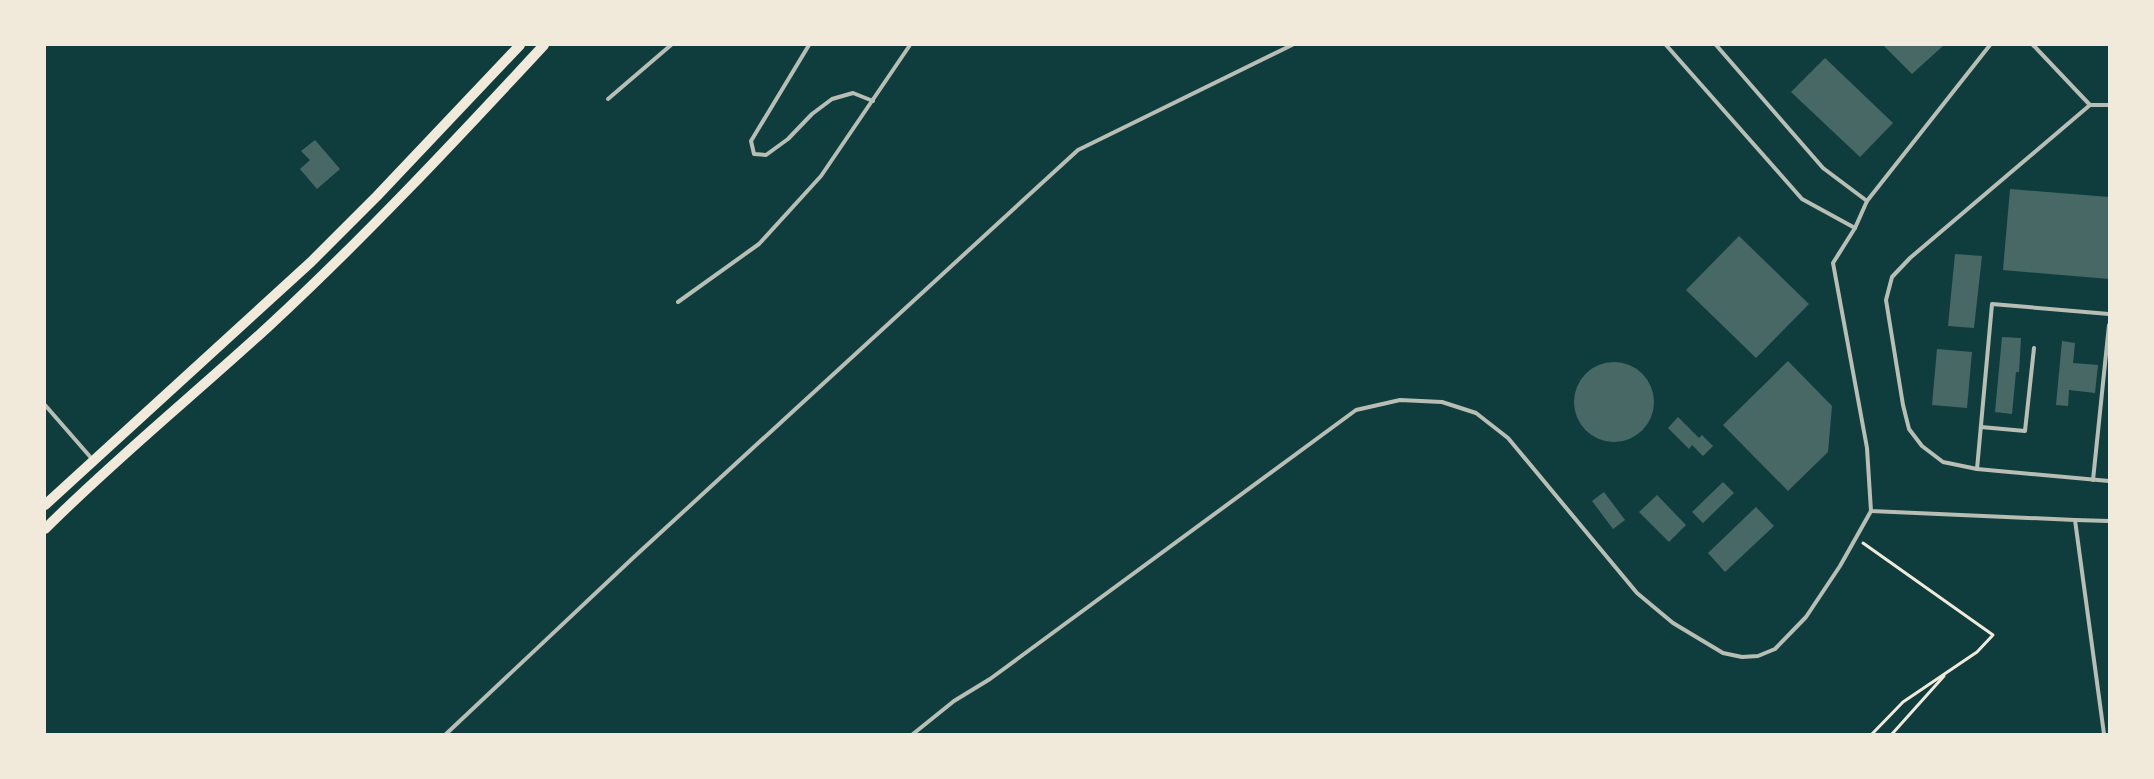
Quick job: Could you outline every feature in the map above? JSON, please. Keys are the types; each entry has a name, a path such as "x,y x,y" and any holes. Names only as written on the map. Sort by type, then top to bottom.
{"main road":[{"path":"45,505 311,262 377,196 520,45"},
{"path":"45,529 329,270 442,156 544,45"}],"lane":[{"path":"608,99 671,45"},
{"path":"809,45 750,141 754,154 766,155 788,139 812,114 832,99 853,93 873,101"},
{"path":"678,302 759,244 822,176 910,45"},
{"path":"446,734 634,557 1078,150 1292,45"},
{"path":"1666,45 1802,199 1855,228"},
{"path":"1716,45 1823,168 1867,201"},
{"path":"914,734 954,701 990,679 1356,410 1400,400 1442,402 1468,410 1476,413 1502,433 1548,485 1637,593 1673,623 1723,653 1742,657 1758,656 1775,648 1806,617 1840,566 1871,511 1867,448 1833,263 1855,228 1867,201 1990,45"},
{"path":"2033,45 2090,105"},
{"path":"2109,105 2090,105 1910,258 1892,277 1886,300 1903,405 1909,429 1922,446 1943,462 1977,469 2109,482"},
{"path":"1977,469 1992,304 2109,314"},
{"path":"2093,480 2109,325"},
{"path":"1981,427 2025,430 2034,348"},
{"path":"45,405 93,460"},
{"path":"1871,511 2109,521"},
{"path":"2075,520 2104,734"}],"path":[{"path":"1856,538 1993,635 1977,652 1903,702 1872,734"},
{"path":"1892,734 1950,670"}],"building":[{"path":"1883,45 1944,45 1912,74"},
{"path":"1825,58 1893,123 1860,157 1791,92"},
{"path":"315,140 340,169 317,189 300,169 310,160 301,151"},
{"path":"2010,189 2109,197 2109,279 2003,270"},
{"path":"1739,236 1809,304 1756,358 1686,290"},
{"path":"1955,254 1982,256 1974,328 1948,326"},
{"path":"2002,337 2021,338 2019,372 2016,372 2012,414 1995,412"},
{"path":"2062,341 2075,343 2073,363 2098,365 2095,393 2069,390 2068,406 2056,405"},
{"path":"1937,349 1972,352 1967,408 1932,405"},
{"path":"1788,361 1832,406 1828,452 1788,491 1723,425"},
{"path":"1614,362 1629,365 1642,374 1651,387 1654,402 1651,417 1642,430 1629,439 1614,442 1599,439 1586,430 1577,417 1574,402 1577,387 1586,374 1599,365"},
{"path":"1678,417 1699,438 1702,435 1713,446 1703,456 1692,445 1689,449 1668,428"},
{"path":"1723,482 1734,493 1703,523 1692,512"},
{"path":"1604,492 1625,520 1613,529 1592,501"},
{"path":"1657,495 1686,525 1669,542 1639,512"},
{"path":"1756,507 1774,526 1725,572 1708,553"}]}
